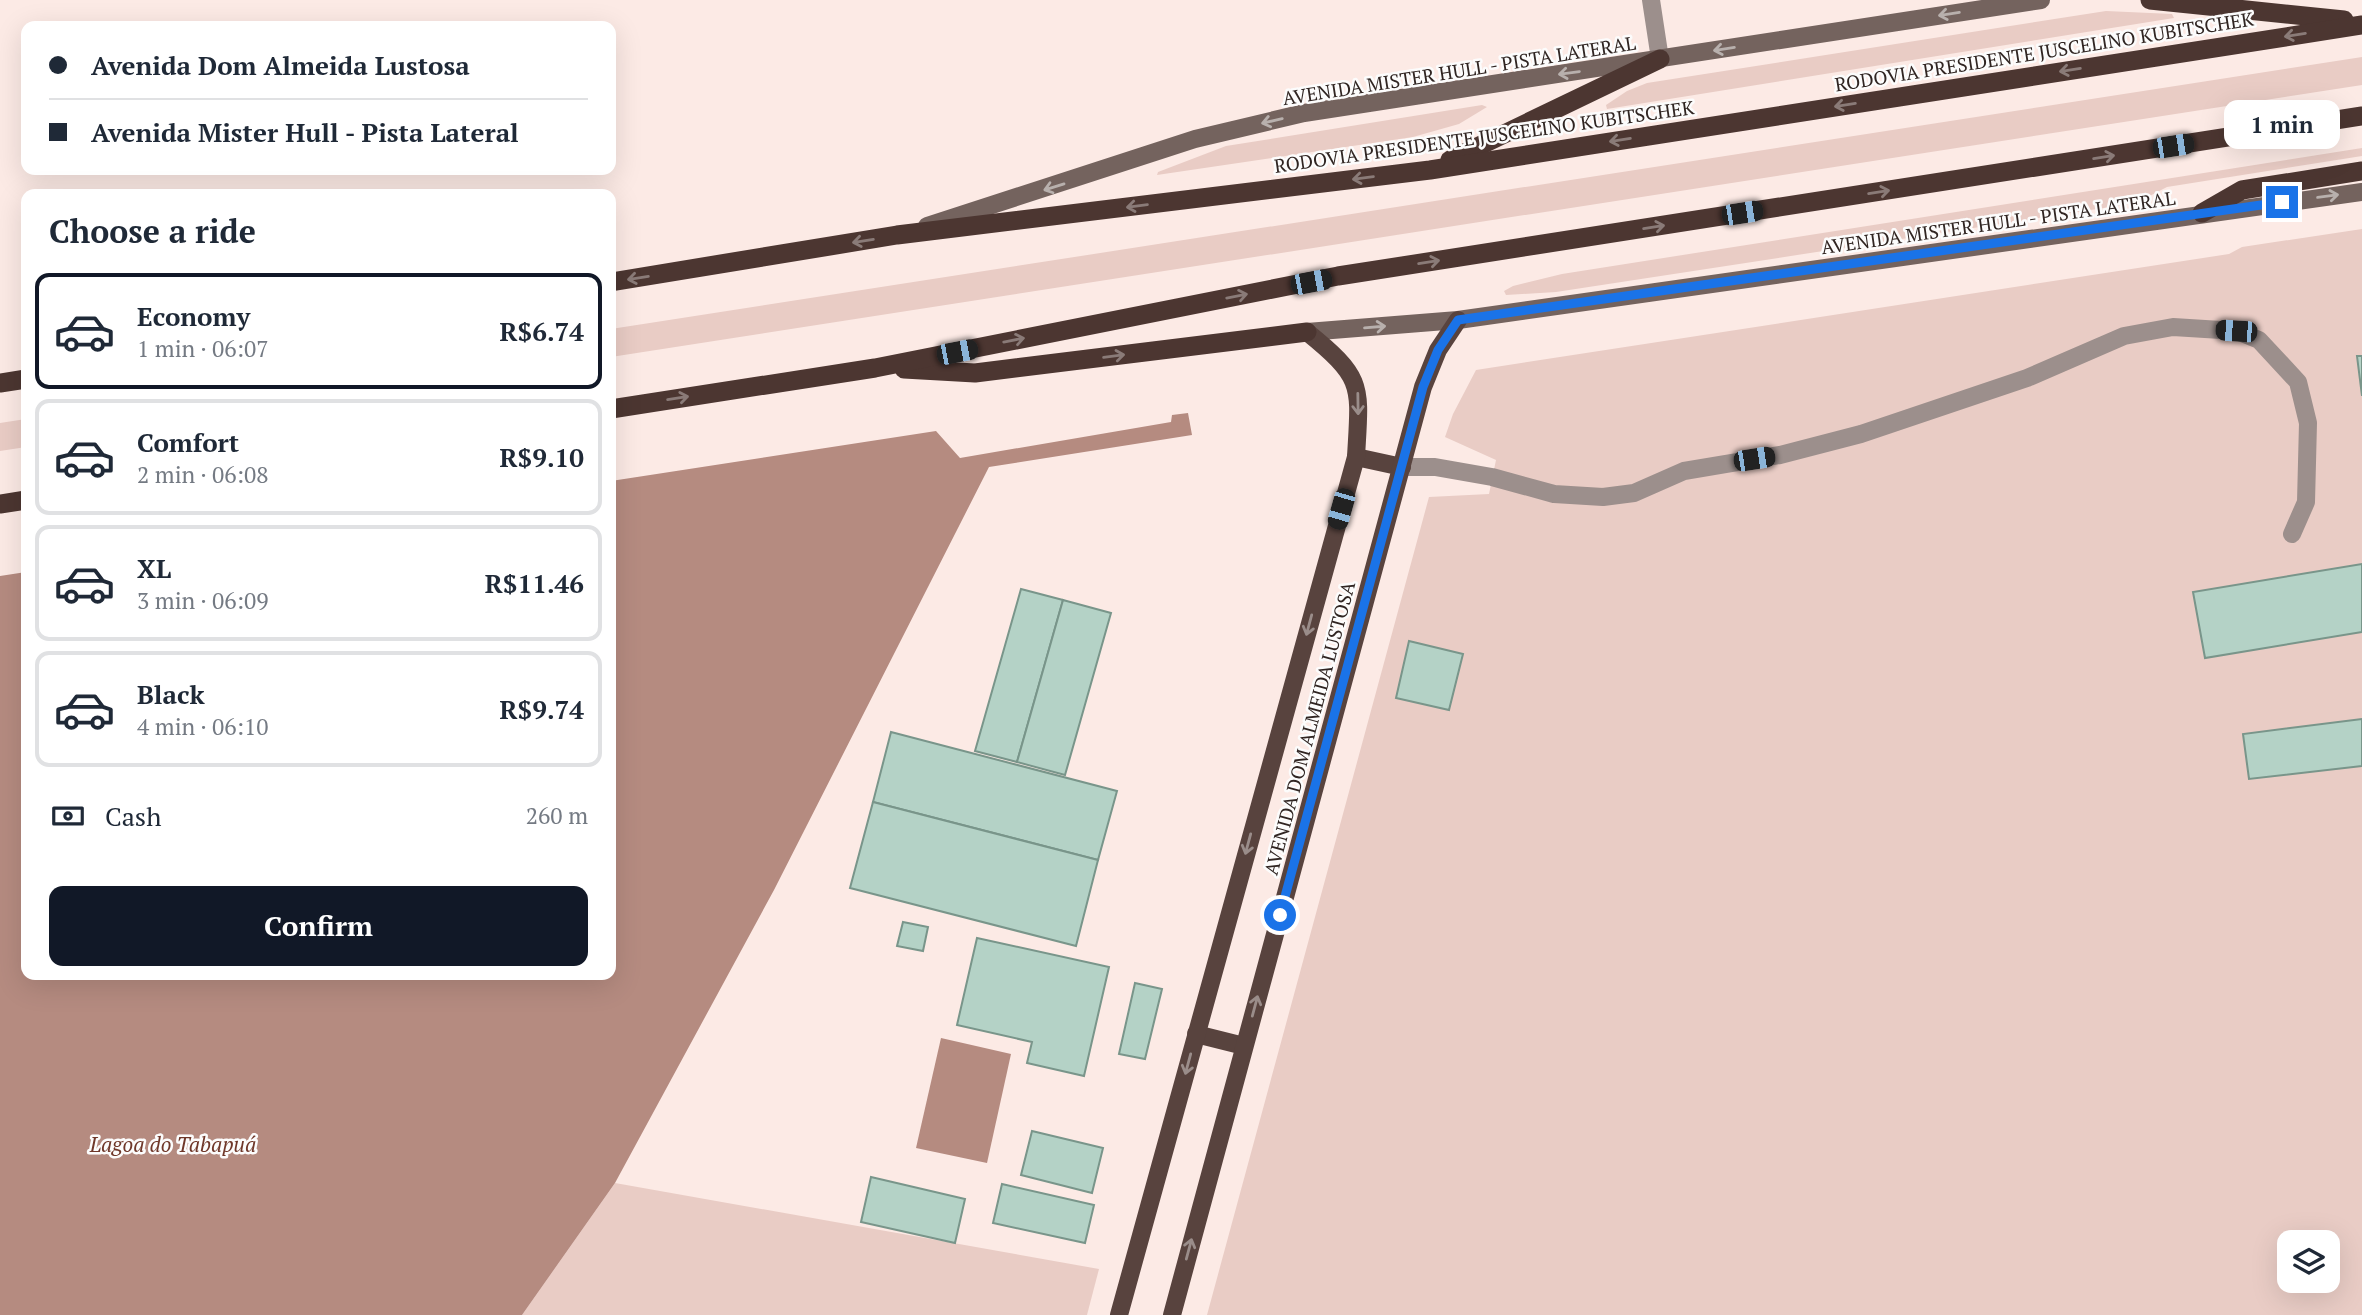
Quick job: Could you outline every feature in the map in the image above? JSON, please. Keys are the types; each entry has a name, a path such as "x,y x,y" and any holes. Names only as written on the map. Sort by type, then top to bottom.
{"highway":[{"path":"2150,0 2362,23"},
{"name":"RODOVIA PRESIDENTE JUSCELINO KUBITSCHEK","path":"616,281 897,235 1430,170 2362,23"},
{"path":"1430,170 1660,59"},
{"path":"616,408 875,368 1338,276 2362,116"},
{"path":"2202,213 2242,190 2362,171"},
{"path":"875,368 975,373 1307,332"},
{"path":"0,383 21,380"},
{"path":"0,504 21,501"}],"main road":[{"name":"AVENIDA MISTER HULL - PISTA LATERAL","path":"897,235 1195,139 1304,113 2040,0"},
{"name":"AVENIDA MISTER HULL - PISTA LATERAL","path":"1307,332 1458,320 2362,192"},
{"name":"AVENIDA DOM ALMEIDA LUSTOSA","path":"1172,1315 1423,387 1438,350 1458,320"},
{"name":"AVENIDA DOM ALMEIDA LUSTOSA","path":"1118,1315 1356,457 1359,396 1344,363 1307,332"},
{"path":"1356,457 1402,467"},
{"path":"1196,1034 1244,1046"}],"street":[{"path":"1651,0 1660,59"},
{"path":"1402,467 1435,467 1492,477 1554,494 1603,496 1634,493 1684,471 1780,455 1861,434 2027,378 2124,336 2173,327 2236,331 2259,340 2298,382 2308,423 2306,502 2292,534"}],"shaded area":[{"path":"2106,11 2172,14 2174,18 1607,109 1606,105 1627,91 1647,83"},
{"path":"2362,57 2362,85 616,356 616,328"},
{"path":"1482,105 1487,107 1459,124 1413,137 1157,175 1158,172 1226,146"},
{"path":"2362,148 2362,156 2167,187 2136,203 1556,292 1506,295 1504,291 1513,286 1562,274"},
{"path":"2362,229 2362,1315 1207,1315 1429,497 1489,494 1496,460 1445,437 1453,414 1476,370 2229,254 2242,247"},
{"path":"21,420 21,448 0,451 0,423"},
{"path":"615,1183 1099,1269 1087,1315 522,1315"}],"water":[{"name":"Lagoa do Tabapuá","path":"1188,413 1192,435 989,467 774,890 615,1183 522,1315 0,1315 0,576 21,573 21,980 616,980 616,480 936,431 960,458 1171,422 1172,415"},
{"path":"941,1038 1011,1054 987,1163 916,1148"}],"building":[{"path":"2357,356 2362,356 2362,396"},
{"path":"2362,564 2362,632 2205,658 2193,592"},
{"path":"1021,589 1063,600 1017,762 975,751"},
{"path":"1063,600 1111,613 1065,775 1017,762"},
{"path":"1409,641 1463,654 1449,710 1396,698"},
{"path":"2362,719 2362,766 2249,779 2243,734"},
{"path":"891,732 1117,791 1098,860 873,802"},
{"path":"873,802 1098,860 1076,946 850,888"},
{"path":"903,922 928,927 923,951 897,946"},
{"path":"977,938 1109,967 1084,1076 1027,1063 1032,1042 957,1025"},
{"path":"1135,983 1162,989 1145,1059 1119,1054"},
{"path":"1032,1131 1103,1148 1092,1193 1021,1175"},
{"path":"871,1177 965,1199 955,1243 861,1222"},
{"path":"1002,1184 1094,1205 1085,1243 993,1223"}],"route":[{"path":"1280,915 1423,387 1438,350 1458,320 2282,202"}]}
